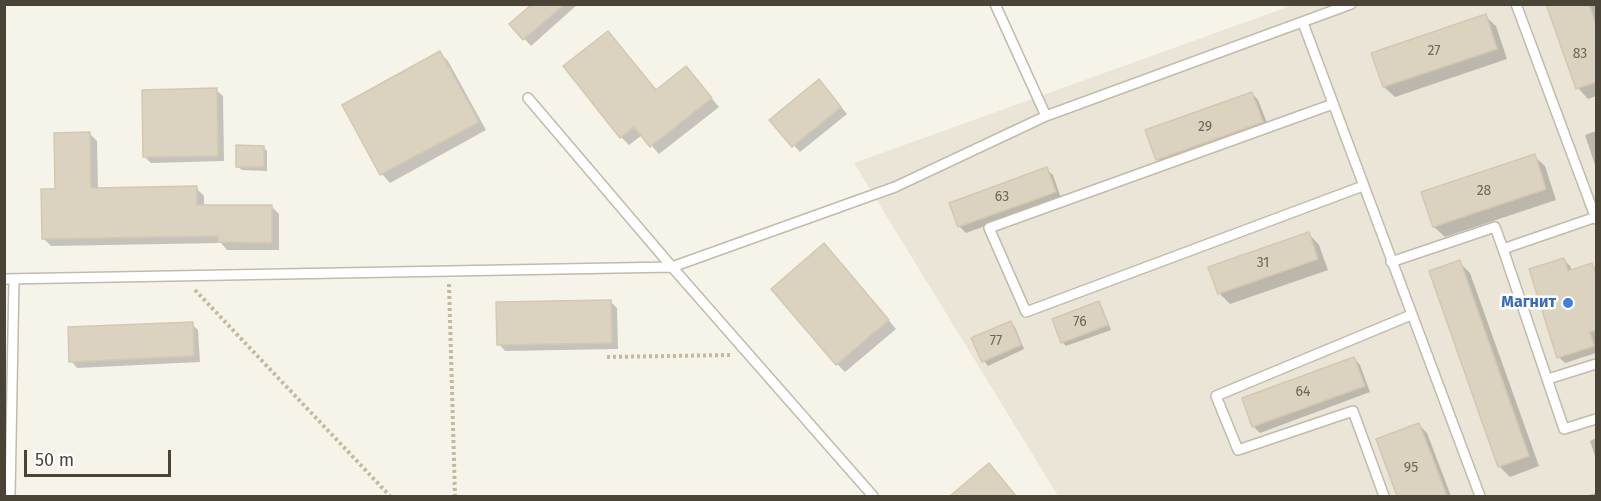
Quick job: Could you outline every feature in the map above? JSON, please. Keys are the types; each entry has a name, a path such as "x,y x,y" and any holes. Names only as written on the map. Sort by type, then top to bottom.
{"lane":[{"path":"995,4 1046,116"},
{"path":"10,496 9,279 672,267 896,187 1046,116 1351,4"},
{"path":"1503,249 1596,218 1516,4"},
{"path":"1304,23 1391,262 1480,496"},
{"path":"528,98 672,267 873,496"},
{"path":"1333,104 989,228 1026,312 1363,186"},
{"path":"1391,262 1495,227 1564,429 1596,419"},
{"path":"1384,496 1353,411 1238,450 1216,396 1411,315"},
{"path":"1548,379 1596,364"}],"path":[{"path":"449,272 455,496"},
{"path":"182,276 390,496"},
{"path":"607,357 750,355"}],"shaded area":[{"path":"1293,5 1596,5 1596,496 1058,496 854,163"}],"building":[{"path":"532,4 565,4 523,40 509,24"},
{"path":"1546,4 1589,4 1596,26 1596,82 1576,89"},
{"path":"1486,14 1497,49 1383,87 1371,53"},
{"path":"608,31 656,90 686,66 712,98 650,147 634,127 620,138 563,66"},
{"path":"440,51 479,122 380,175 342,105"},
{"path":"819,79 841,107 792,147 769,120"},
{"path":"217,88 218,156 143,157 142,90"},
{"path":"1252,92 1263,122 1156,160 1145,130"},
{"path":"90,132 91,188 197,186 197,205 272,205 272,243 218,242 218,236 42,239 41,189 55,189 54,133"},
{"path":"236,145 264,146 264,167 236,167"},
{"path":"1535,154 1546,189 1433,227 1421,192"},
{"path":"1047,167 1056,192 958,227 949,203"},
{"path":"1309,232 1318,259 1218,294 1208,267"},
{"path":"824,243 889,320 836,365 771,289"},
{"name":"Магнит","path":"1564,258 1568,271 1592,263 1596,276 1596,330 1590,332 1594,346 1557,358 1529,269"},
{"path":"1460,260 1529,456 1498,467 1429,271"},
{"path":"611,300 612,343 497,345 496,302"},
{"path":"1099,301 1108,325 1061,343 1052,319"},
{"path":"1011,321 1021,345 982,362 971,338"},
{"path":"193,322 194,356 69,362 68,327"},
{"path":"1354,357 1365,386 1252,427 1242,398"},
{"path":"1419,423 1447,496 1397,496 1376,439"},
{"path":"989,463 1016,496 950,496"}],"place":[{"name":"Магнит","path":"1568,303"}]}
